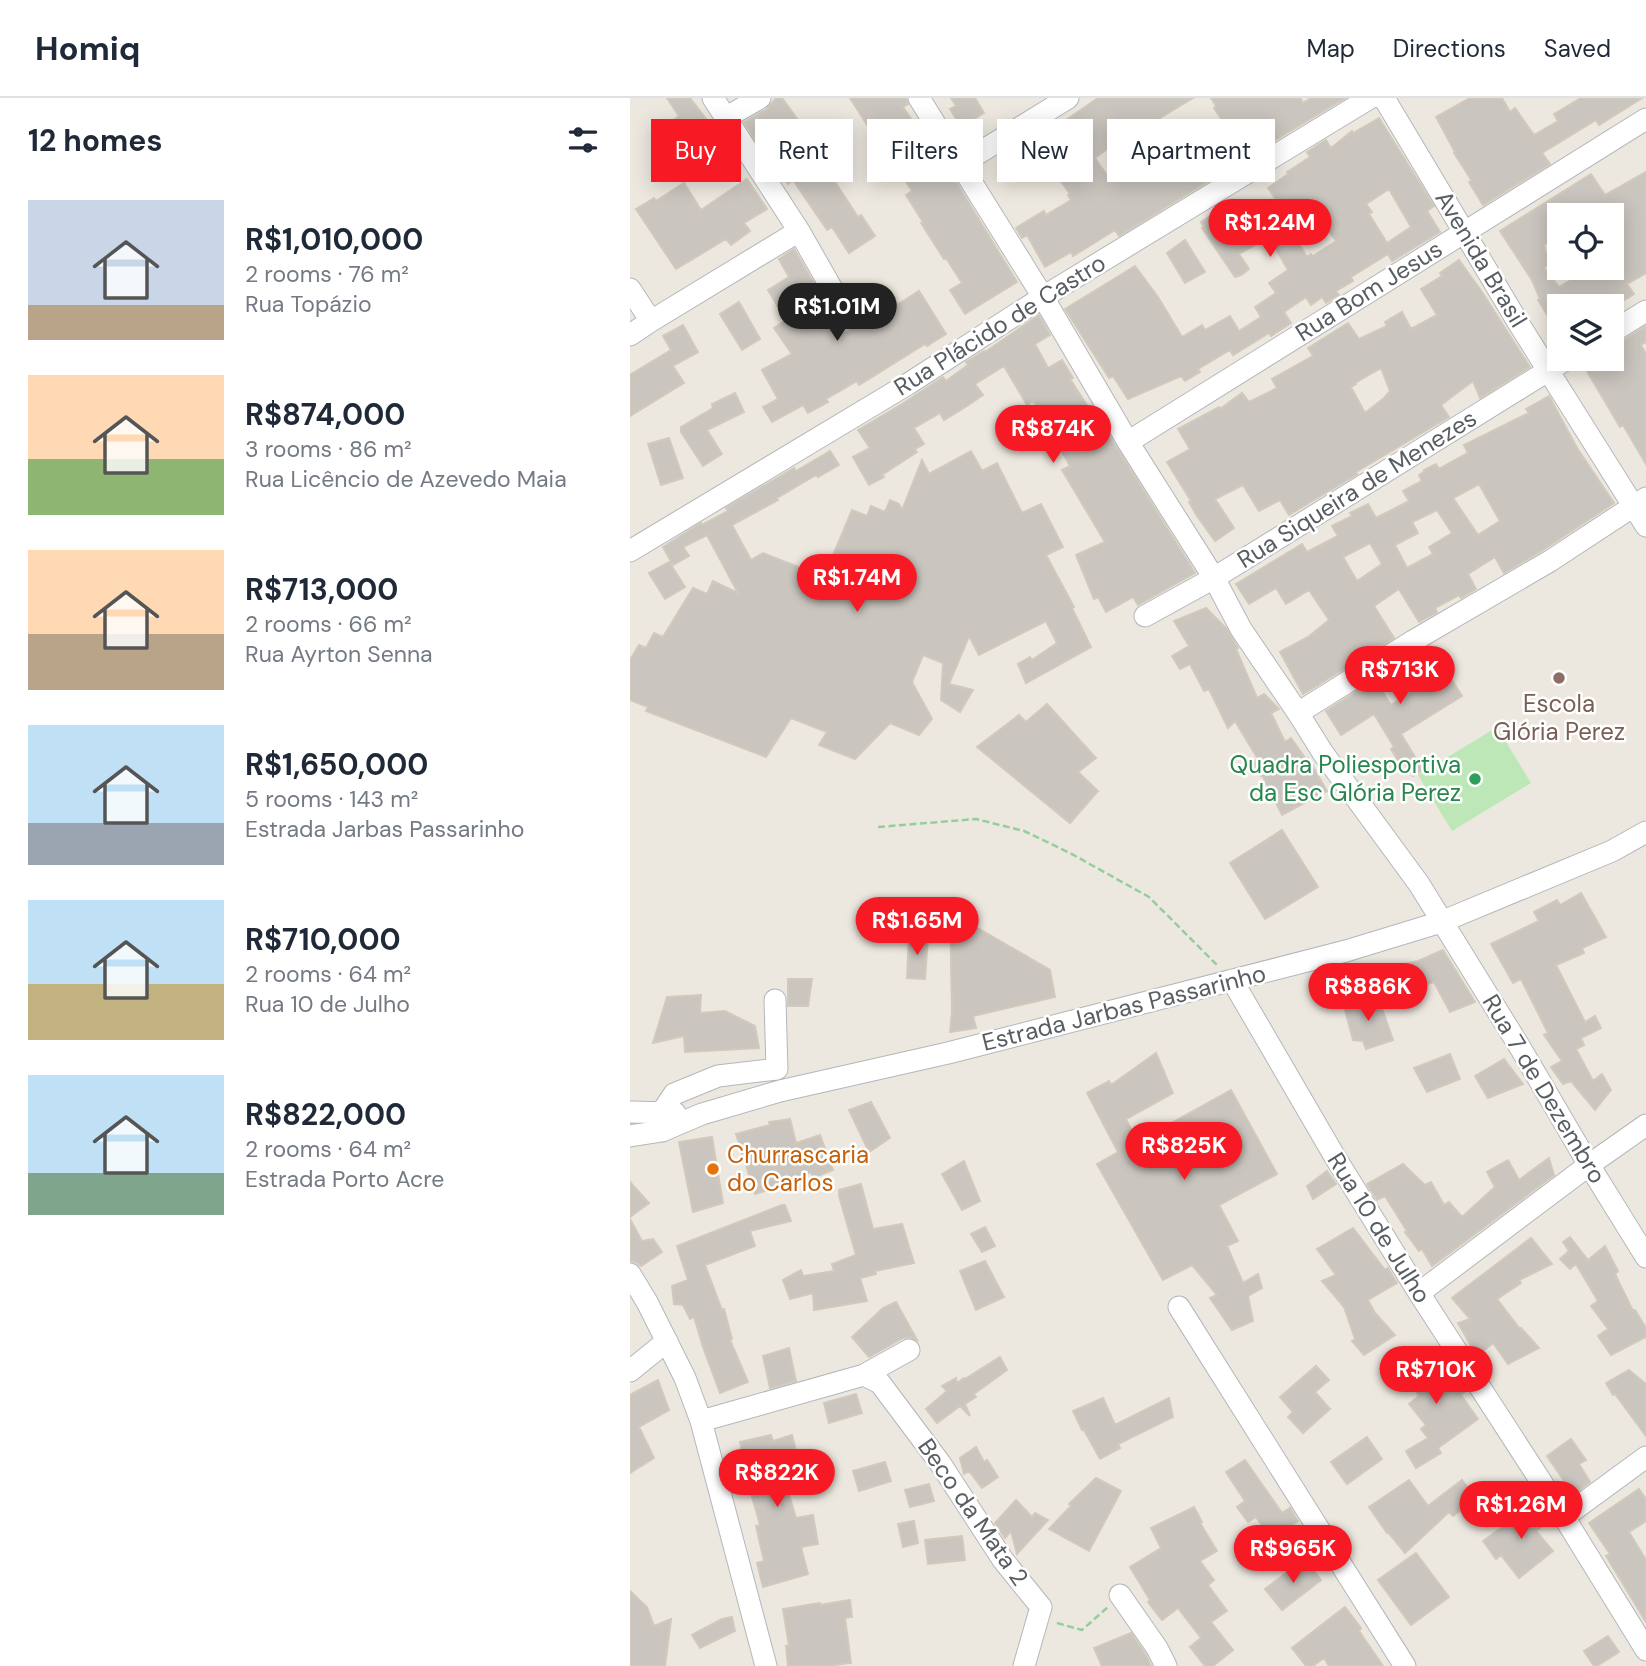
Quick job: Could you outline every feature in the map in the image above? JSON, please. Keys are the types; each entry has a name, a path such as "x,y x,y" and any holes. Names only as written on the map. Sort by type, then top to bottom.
{"street":[{"path":"713,98 799,231 848,317"},
{"path":"726,118 760,98"},
{"name":"Rua 7 de Dezembro","path":"919,98 933,119"},
{"path":"983,150 1068,98"},
{"name":"Rua Plácido de Castro","path":"630,551 908,384 1043,297 1370,98"},
{"name":"Avenida Brasil","path":"1384,98 1547,368"},
{"name":"Rua Bom Jesus","path":"1128,442 1646,119"},
{"name":"Rua 7 de Dezembro","path":"973,182 1128,442 1214,578 1241,629 1323,753 1419,884 1646,1257"},
{"path":"630,335 799,231"},
{"path":"630,289 651,321"},
{"path":"1624,325 1646,311"},
{"name":"Rua Siqueira de Menezes","path":"1145,616 1214,578 1547,371"},
{"name":"Avenida Brasil","path":"1549,371 1639,502 1646,526"},
{"path":"1298,713 1413,641 1550,561 1639,502"},
{"name":"Estrada Jarbas Passarinho","path":"630,1136 662,1121 702,1114 780,1091 948,1053 1346,951 1441,922 1612,851 1646,832"},
{"name":"Rua 10 de Julho","path":"1232,980 1328,1146 1646,1650"},
{"path":"775,1000 780,1091"},
{"path":"630,1112 662,1121 674,1094 718,1076 777,1069"},
{"path":"1419,1293 1646,1125"},
{"path":"630,1274 685,1378 701,1421 766,1666"},
{"path":"1179,1307 1405,1666"},
{"path":"630,1371 667,1341"},
{"path":"701,1421 864,1375 909,1350"},
{"name":"Beco da Mata 2","path":"864,1375 880,1383 940,1463 1003,1560 1041,1607 1024,1666"},
{"path":"1564,1517 1646,1457"},
{"path":"1119,1595 1157,1648 1166,1666"}],"path":[{"path":"878,827 976,819 1024,831 1149,897 1232,980"},
{"path":"1041,1607 1050,1622 1082,1630 1119,1595"}],"green space":[{"name":"Quadra Poliesportiva da Esc Glória Perez","path":"1497,727 1531,783 1452,831 1418,775"}],"building":[{"path":"667,98 690,98 706,119 675,119 679,116"},
{"path":"776,98 782,98 797,119 755,119 755,139 744,122 767,109"},
{"path":"850,98 906,98 908,104 903,107 911,119 867,119 867,125"},
{"path":"951,98 975,98 984,113 974,119 956,119 950,109 956,106"},
{"path":"1098,98 1193,98 1161,119 1107,119 1107,149 1095,158 1107,175 1107,182 1207,182 1119,236 1115,230 1073,256 1071,252 1045,267 1027,235 1022,238 1016,228 1044,211 1046,215 1071,200 1068,195 1070,194 1061,182 1093,182 1093,119 1068,119"},
{"path":"1211,98 1300,98 1303,103 1311,98 1345,98 1275,140 1275,119 1221,119 1214,108 1216,106"},
{"path":"1470,98 1502,98 1510,112 1515,108 1534,135 1558,121 1554,114 1581,98 1642,98 1599,125 1596,120 1542,153 1550,164 1483,205 1436,117"},
{"path":"1379,118 1434,206 1427,211 1440,232 1392,261 1388,254 1351,277 1353,281 1336,291 1339,295 1326,303 1322,297 1311,305 1306,297 1284,312 1291,323 1271,336 1269,333 1233,355 1230,350 1198,369 1200,372 1185,381 1181,376 1128,399 1113,376 1109,378 1065,309 1135,266 1182,337 1202,325 1205,330 1230,316 1239,331 1261,317 1255,307 1276,293 1269,283 1288,270 1269,237 1239,254 1249,269 1235,277 1202,228 1204,227 1201,222 1221,209 1228,220 1250,207 1260,226 1284,211 1268,188 1310,157 1307,152 1326,140 1331,148 1352,131 1353,133","holes":["1389,189 1411,227 1387,243 1366,204","1317,216 1336,241 1307,257 1292,232"]},
{"path":"1646,172 1646,273 1627,284 1634,294 1624,300 1624,294 1547,294 1547,315 1538,300 1540,299 1532,280 1500,231 1591,174 1605,195"},
{"path":"747,179 767,209 744,223 750,231 731,245 726,239 676,269 636,209 654,198 656,201 684,183 701,210"},
{"path":"794,182 835,182 858,217 861,215 875,236 849,253 832,227 827,230"},
{"path":"906,182 956,182 1017,282 965,314 950,290 962,283 921,223 923,222 906,195 912,191"},
{"path":"1185,240 1205,272 1185,283 1167,253"},
{"path":"794,249 820,294 814,297 839,336 895,301 897,305 919,291 946,334 859,385 857,381 808,413 803,405 772,422 763,407 778,399 762,370 792,354 774,328 786,320 768,290 789,277 779,259"},
{"path":"1459,260 1530,367 1480,398 1473,381 1441,405 1449,417 1289,515 1280,500 1259,511 1243,485 1215,499 1234,528 1215,541 1197,516 1167,462 1190,449 1178,429 1219,407 1220,409 1242,393 1249,402 1277,388 1272,379 1313,356 1308,348 1348,323 1359,339 1387,326 1385,322 1402,312 1411,329 1437,315 1421,289 1442,276 1440,273","holes":["1381,368 1390,391 1365,413 1351,387"]},
{"path":"739,302 760,339 742,350 720,314"},
{"path":"1039,315 1050,335 1035,344 1048,368 1062,360 1073,378 1070,379 1102,424 1195,573 1138,605 1133,597 1106,612 1098,597 1094,599 1076,555 1105,542 1062,470 1070,466 1055,439 1058,437 1033,401 1027,405 1004,366 975,384 983,395 944,420 940,413 914,428 924,444 915,449 917,452 882,475 884,477 869,485 853,457 870,448 858,430 943,377 946,381 968,365 966,362"},
{"path":"683,325 698,352 673,366 684,383 630,416 630,375 671,350 663,336"},
{"path":"1646,326 1646,342 1641,345 1646,354 1646,464 1623,425 1620,427 1587,371 1624,371 1624,340"},
{"path":"735,393 744,412 707,430 722,454 703,466 681,432 681,427 713,408 712,404"},
{"path":"1549,396 1577,448 1614,503 1504,573 1495,557 1468,574 1476,589 1435,608 1437,612 1419,622 1399,589 1374,606 1394,638 1303,694 1280,652 1308,637 1329,620 1309,590 1286,604 1276,588 1249,604 1236,584 1302,544 1307,552 1338,536 1332,526 1368,504 1376,518 1409,501 1403,491 1422,481 1419,475 1424,470 1436,464 1439,469 1468,453 1464,445 1529,413 1526,409","holes":["1479,484 1500,521 1478,535 1453,498","1437,510 1452,533 1429,547 1433,554 1407,568 1395,545 1418,533 1412,522","1370,543 1382,564 1357,581 1343,557"]},
{"path":"669,438 683,478 661,485 648,444"},
{"path":"830,451 839,465 818,477 816,475 732,525 751,560 763,553 824,577 852,510 867,516 871,506 885,512 890,500 899,504 902,510 922,460 929,474 971,451 982,471 997,463 1022,513 1041,504 1063,547 1046,555 1074,607 1072,608 1091,647 1026,683 1018,664 1030,657 1032,660 1057,643 1046,621 979,655 969,636 949,684 973,690 960,712 941,700 943,663 923,655 912,682 932,719 919,735 890,723 855,759 819,745 827,732 791,718 766,757 646,711 648,707 630,700 630,660 639,645 646,648 654,633 663,637 693,588 707,594 713,581 738,593 707,535 683,547 689,556 673,565 663,547 701,523 702,525 728,511 726,508 794,468 796,471"},
{"path":"669,562 685,587 665,599 649,573"},
{"path":"1206,608 1226,628 1238,648 1236,649 1257,698 1264,694 1279,709 1271,713 1285,742 1291,738 1306,759 1308,758 1327,791 1282,815 1262,775 1252,763 1258,759 1235,721 1228,728 1209,689 1204,691 1190,664 1180,669 1172,656 1189,646 1174,621"},
{"path":"1430,646 1462,696 1401,734 1423,770 1413,776 1402,760 1399,762 1391,749 1394,747 1374,714 1341,735 1326,711 1375,680 1391,705 1425,684 1410,659"},
{"path":"1047,704 1096,758 1078,772 1098,791 1070,823 977,747 1019,715 1026,722"},
{"path":"1282,830 1318,887 1265,919 1230,863"},
{"path":"1581,893 1606,937 1582,948 1584,953 1556,965 1585,1022 1595,1016 1601,1028 1581,1038 1584,1045 1576,1049 1593,1081 1602,1074 1611,1090 1595,1110 1571,1081 1563,1084 1551,1067 1562,1061 1544,1035 1548,1033 1521,979 1513,983 1491,944 1539,921 1534,912 1557,900 1560,905"},
{"path":"950,912 1050,970 1055,997 973,1016 976,1028 950,1032"},
{"path":"909,936 928,937 925,979 907,978"},
{"path":"1443,950 1475,1002 1450,1012 1434,982 1407,990 1396,966 1418,961"},
{"path":"788,979 812,979 808,1006 788,1006"},
{"path":"701,995 700,1013 725,1011 755,1026 759,1048 685,1052 684,1036 653,1043 667,997"},
{"path":"1378,997 1393,1040 1366,1049 1363,1041 1353,1040 1344,1006"},
{"path":"1156,1053 1173,1093 1126,1119 1137,1142 1231,1090 1277,1174 1219,1205 1238,1241 1227,1246 1243,1283 1258,1274 1262,1288 1248,1296 1253,1321 1232,1330 1210,1298 1217,1295 1192,1265 1163,1280 1097,1164 1118,1152 1087,1093 1109,1081 1111,1085"},
{"path":"1450,1054 1460,1079 1427,1092 1414,1068"},
{"path":"1504,1059 1523,1084 1488,1098 1475,1076"},
{"path":"871,1102 890,1138 869,1152 849,1110"},
{"path":"790,1119 796,1143 820,1135 833,1170 813,1178 811,1172 755,1194 736,1134 770,1125 769,1122"},
{"path":"712,1137 723,1203 693,1212 679,1142"},
{"path":"1549,1158 1554,1175 1432,1266 1422,1249 1419,1251 1405,1232 1407,1231 1385,1196 1377,1200 1367,1184 1403,1164 1425,1185 1431,1182 1444,1205 1449,1202 1462,1217 1495,1187 1487,1172 1508,1160 1519,1180"},
{"path":"964,1161 980,1201 962,1210 942,1174"},
{"path":"1327,1171 1336,1184 1313,1199 1307,1186"},
{"path":"630,1182 649,1203 630,1217"},
{"path":"861,1184 873,1229 902,1224 914,1263 875,1271 876,1274 860,1278 867,1301 814,1310 813,1293 790,1299 783,1280 801,1270 803,1276 834,1271 832,1264 856,1255 839,1190"},
{"path":"785,1205 791,1221 750,1231 755,1246 705,1265 722,1310 724,1309 732,1339 730,1340 748,1382 720,1393 694,1317 690,1319 683,1305 674,1304 672,1286 688,1280 677,1246"},
{"path":"630,1219 642,1241 653,1239 662,1252 641,1266 630,1261"},
{"path":"985,1227 995,1246 982,1252 971,1234"},
{"path":"1353,1228 1385,1270 1388,1268 1397,1283 1368,1300 1375,1313 1395,1335 1364,1355 1352,1341 1355,1339 1344,1307 1322,1281 1336,1275 1317,1249"},
{"path":"1570,1237 1588,1260 1605,1246 1633,1311 1635,1310 1646,1328 1646,1337 1611,1355 1598,1336 1608,1329 1591,1306 1598,1301 1576,1264 1570,1269 1560,1259 1569,1251 1563,1242"},
{"path":"1531,1238 1552,1264 1519,1280 1521,1283 1497,1299 1539,1348 1508,1364 1493,1343 1477,1356 1458,1323 1470,1319 1452,1298"},
{"path":"985,1261 1004,1297 976,1310 960,1271"},
{"path":"896,1302 917,1340 903,1338 869,1357 852,1337 883,1308"},
{"path":"789,1348 796,1381 770,1388 763,1356"},
{"path":"1431,1350 1445,1375 1450,1371 1466,1390 1461,1395 1478,1419 1438,1448 1441,1453 1416,1468 1406,1451 1428,1438 1421,1429 1426,1425 1409,1404 1419,1396 1402,1366"},
{"path":"1000,1357 1007,1370 974,1394 976,1397 965,1404 970,1416 960,1406 937,1423 926,1409 947,1391 942,1386 956,1378 957,1383 965,1379"},
{"path":"1316,1366 1329,1380 1315,1392 1330,1409 1303,1433 1288,1417 1293,1412 1280,1397"},
{"path":"1629,1370 1646,1384 1646,1436 1606,1383"},
{"path":"658,1380 669,1410 639,1427 654,1458 630,1473 630,1395"},
{"path":"856,1394 862,1413 829,1423 824,1403"},
{"path":"1103,1398 1115,1425 1169,1398 1173,1417 1118,1444 1120,1448 1100,1459 1073,1411"},
{"path":"771,1435 773,1441 792,1435 801,1470 783,1475 796,1518 813,1515 818,1544 801,1547 808,1574 763,1587 757,1563 764,1561 756,1526 760,1525 740,1442"},
{"path":"1367,1437 1382,1459 1347,1484 1331,1462"},
{"path":"1571,1439 1586,1460 1579,1464 1590,1482 1573,1494 1547,1456"},
{"path":"976,1447 984,1462 987,1460 998,1477 982,1488 969,1471 964,1474 960,1458"},
{"path":"1245,1460 1282,1513 1290,1508 1298,1521 1272,1540 1256,1517 1248,1522 1237,1507 1245,1501 1226,1472"},
{"path":"885,1462 891,1481 859,1491 853,1471"},
{"path":"1096,1478 1121,1491 1089,1551 1049,1529 1071,1506 1069,1504"},
{"path":"1409,1480 1428,1506 1462,1480 1476,1499 1453,1516 1449,1512 1405,1553 1369,1507"},
{"path":"929,1484 934,1501 910,1507 905,1490"},
{"path":"1639,1489 1646,1499 1646,1521 1629,1532 1646,1560 1646,1622 1606,1556 1610,1554 1589,1523"},
{"path":"1016,1500 1032,1517 1035,1513 1048,1520 1017,1554 1011,1531 1005,1538 995,1523"},
{"path":"1536,1503 1549,1521 1536,1531 1553,1551 1519,1578 1501,1555 1496,1559 1483,1541"},
{"path":"1194,1507 1217,1551 1200,1561 1214,1580 1208,1585 1227,1611 1211,1622 1233,1650 1213,1666 1205,1666 1190,1647 1201,1638 1178,1608 1162,1620 1148,1602 1150,1600 1130,1567 1161,1548 1151,1528"},
{"path":"914,1521 918,1543 903,1547 898,1524"},
{"path":"962,1536 965,1560 928,1564 925,1540"},
{"path":"1416,1553 1449,1597 1411,1625 1378,1580"},
{"path":"1305,1559 1321,1580 1282,1610 1265,1589"},
{"path":"630,1591 647,1607 654,1626 671,1619 665,1666 630,1666"},
{"path":"850,1600 852,1617 845,1618 851,1663 788,1666 786,1646 789,1646 783,1609"},
{"path":"1345,1607 1383,1666 1329,1666 1324,1658 1313,1666 1306,1666 1292,1648"},
{"path":"732,1617 735,1631 700,1648 692,1635 722,1619"},
{"path":"1131,1633 1151,1666 1102,1666 1094,1648"},
{"path":"1608,1636 1619,1652 1594,1666 1584,1651"}],"place":[{"name":"Escola Glória Perez","path":"1559,678"},
{"name":"Quadra Poliesportiva da Esc Glória Perez","path":"1475,779"},
{"name":"Churrascaria do Carlos","path":"713,1169"}]}
